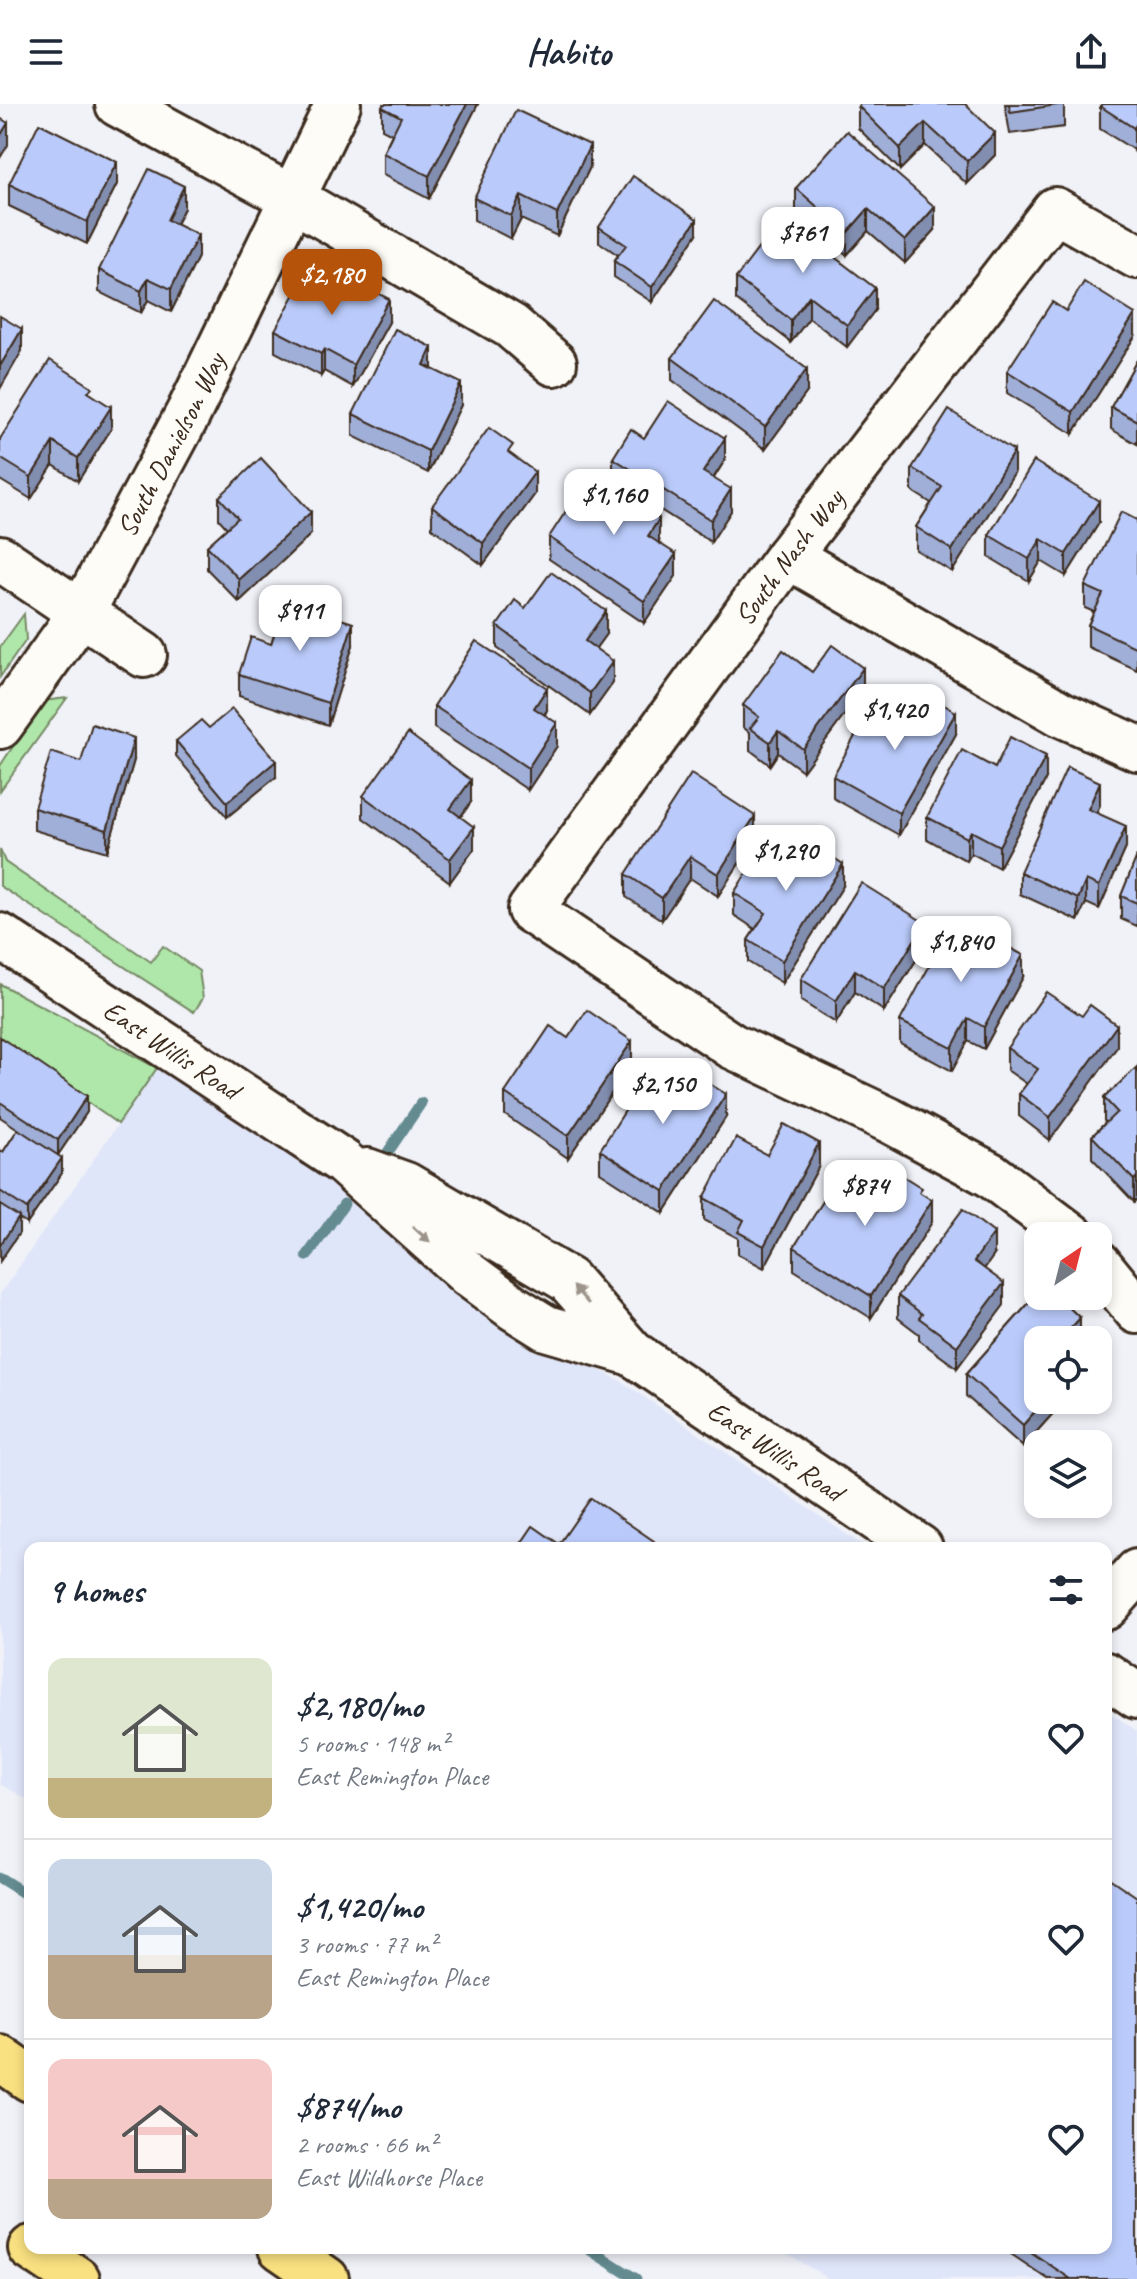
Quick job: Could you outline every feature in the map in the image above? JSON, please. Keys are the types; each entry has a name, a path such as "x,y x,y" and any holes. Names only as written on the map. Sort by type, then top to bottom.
{"highway":[{"path":"0,2058 24,2075"},
{"path":"0,2227 24,2244"},
{"path":"39,2254 77,2279"},
{"path":"290,2254 326,2279"}],"street":[{"path":"118,104 292,198 511,326 554,363"},
{"name":"South Danielson Way","path":"0,726 82,612 189,412 338,104"},
{"name":"South Nash Way","path":"1053,1222 991,1175 889,1120 732,1046 530,910 788,556 1055,210 1137,256"},
{"path":"788,556 1061,714 1137,748"},
{"path":"0,558 144,655"},
{"name":"East Willis Road","path":"0,936 343,1162 406,1185 568,1280 617,1344 911,1542"},
{"path":"1112,1280 1137,1311"},
{"path":"1112,1600 1137,1572"},
{"path":"1112,1679 1137,1696"}],"shaded area":[{"path":"157,1068 291,1144 541,1340 621,1381 858,1542 24,1542 24,1798 0,1784 0,1294"},
{"path":"1112,1714 1137,1731 1137,2279 829,2279 788,2254 1112,2254"}],"green space":[{"path":"24,614 26,640 0,677 0,647"},
{"path":"67,698 0,791 0,766 43,701"},
{"path":"0,850 5,862 151,962 163,946 199,971 203,998 194,1012 0,886"},
{"path":"0,984 157,1068 118,1124 0,1040"}],"building":[{"path":"384,104 467,104 429,176 383,153 401,117 382,107"},
{"path":"965,104 995,133 967,161 925,123 900,148 858,106"},
{"path":"1009,104 1064,104 1010,112"},
{"path":"1137,104 1134,128 1100,106"},
{"path":"516,110 590,145 557,214 521,196 511,216 474,198"},
{"path":"0,118 8,123 0,136"},
{"path":"39,123 117,162 87,222 9,184"},
{"path":"847,131 935,207 905,241 868,209 847,233 796,188"},
{"path":"149,169 184,186 167,220 198,235 171,289 148,278 141,291 99,270"},
{"path":"633,176 697,219 652,287 614,261 626,245 599,227"},
{"path":"782,217 875,288 847,325 809,296 791,320 736,278"},
{"path":"307,272 339,289 346,277 389,299 353,365 324,349 321,354 275,330"},
{"path":"1084,282 1135,314 1073,412 1007,371 1052,302 1066,311"},
{"path":"714,301 807,369 765,427 672,358"},
{"path":"0,316 22,329 0,366"},
{"path":"395,329 432,347 424,365 461,383 428,451 353,414"},
{"path":"50,360 92,387 88,392 111,407 78,458 53,442 31,477 0,458 0,439"},
{"path":"1137,360 1137,421 1111,407"},
{"path":"668,401 725,438 703,472 731,489 711,520 613,458 631,429 644,438"},
{"path":"949,410 1014,451 952,550 916,527 942,487 912,468"},
{"path":"489,428 513,445 508,452 535,472 483,543 432,506"},
{"path":"261,458 311,512 239,579 207,546 238,518 219,497"},
{"path":"1034,461 1099,501 1066,554 1041,539 1029,559 989,535"},
{"path":"591,473 659,519 648,536 676,554 644,601 549,537"},
{"path":"1121,512 1137,520 1137,648 1088,625 1103,594 1085,586"},
{"path":"551,572 606,611 585,641 613,661 590,693 497,626 515,600 525,608"},
{"path":"285,601 353,623 328,703 239,674 251,637 271,644"},
{"path":"476,641 547,688 534,708 557,723 528,768 434,706"},
{"path":"832,645 863,668 803,749 778,731 770,742 750,728 759,717 743,705 783,650 812,672"},
{"path":"917,689 956,712 899,813 833,776 865,718 892,733"},
{"path":"232,709 276,761 227,802 176,741 201,720 209,728"},
{"path":"92,724 134,738 107,830 34,808 51,752 81,762"},
{"path":"408,733 471,780 450,809 474,827 450,859 363,796"},
{"path":"1010,737 1046,756 999,846 971,831 967,838 927,817 962,750 995,768"},
{"path":"1067,767 1100,782 1088,809 1126,826 1099,886 1086,880 1078,899 1020,872"},
{"path":"691,774 755,816 718,874 690,856 662,898 626,874"},
{"path":"770,836 805,858 814,845 843,864 782,961 748,940 766,913 734,893"},
{"path":"1137,856 1137,903 1121,896"},
{"path":"861,883 925,923 884,989 855,970 836,1001 801,979"},
{"path":"955,918 1023,955 984,1027 968,1018 952,1048 900,1021"},
{"path":"1046,992 1082,1016 1090,1005 1117,1025 1050,1117 1019,1094 1038,1069 1007,1048"},
{"path":"587,1010 632,1041 568,1136 505,1093 550,1026 568,1038"},
{"path":"0,1037 87,1096 58,1140 0,1102"},
{"path":"677,1064 726,1094 664,1191 600,1150 646,1078 662,1089"},
{"path":"1137,1067 1137,1177 1134,1180 1092,1136 1117,1112 1104,1098"},
{"path":"784,1124 819,1143 764,1246 738,1232 744,1220 704,1198 736,1138 767,1155"},
{"path":"18,1129 62,1158 27,1209 0,1191 0,1150 3,1152"},
{"path":"879,1161 922,1188 919,1192 932,1200 871,1296 794,1247 829,1192 851,1206"},
{"path":"0,1205 19,1217 0,1245"},
{"path":"963,1209 994,1233 974,1261 1004,1283 957,1346 919,1318 922,1314 898,1296"},
{"path":"1024,1309 1072,1310 1080,1318 1073,1326 1024,1326 1024,1414 1033,1414 1023,1425 966,1374"},
{"path":"591,1498 654,1541 653,1542 560,1542"},
{"path":"533,1526 556,1542 522,1542"},
{"path":"1112,1880 1137,1897 1137,2279 1071,2279 1034,2254 1112,2254"}],"waterway":[{"path":"388,1152 421,1103"},
{"path":"307,1256 344,1204"},
{"path":"0,1878 24,1893"},
{"path":"596,2254 636,2279"}]}
